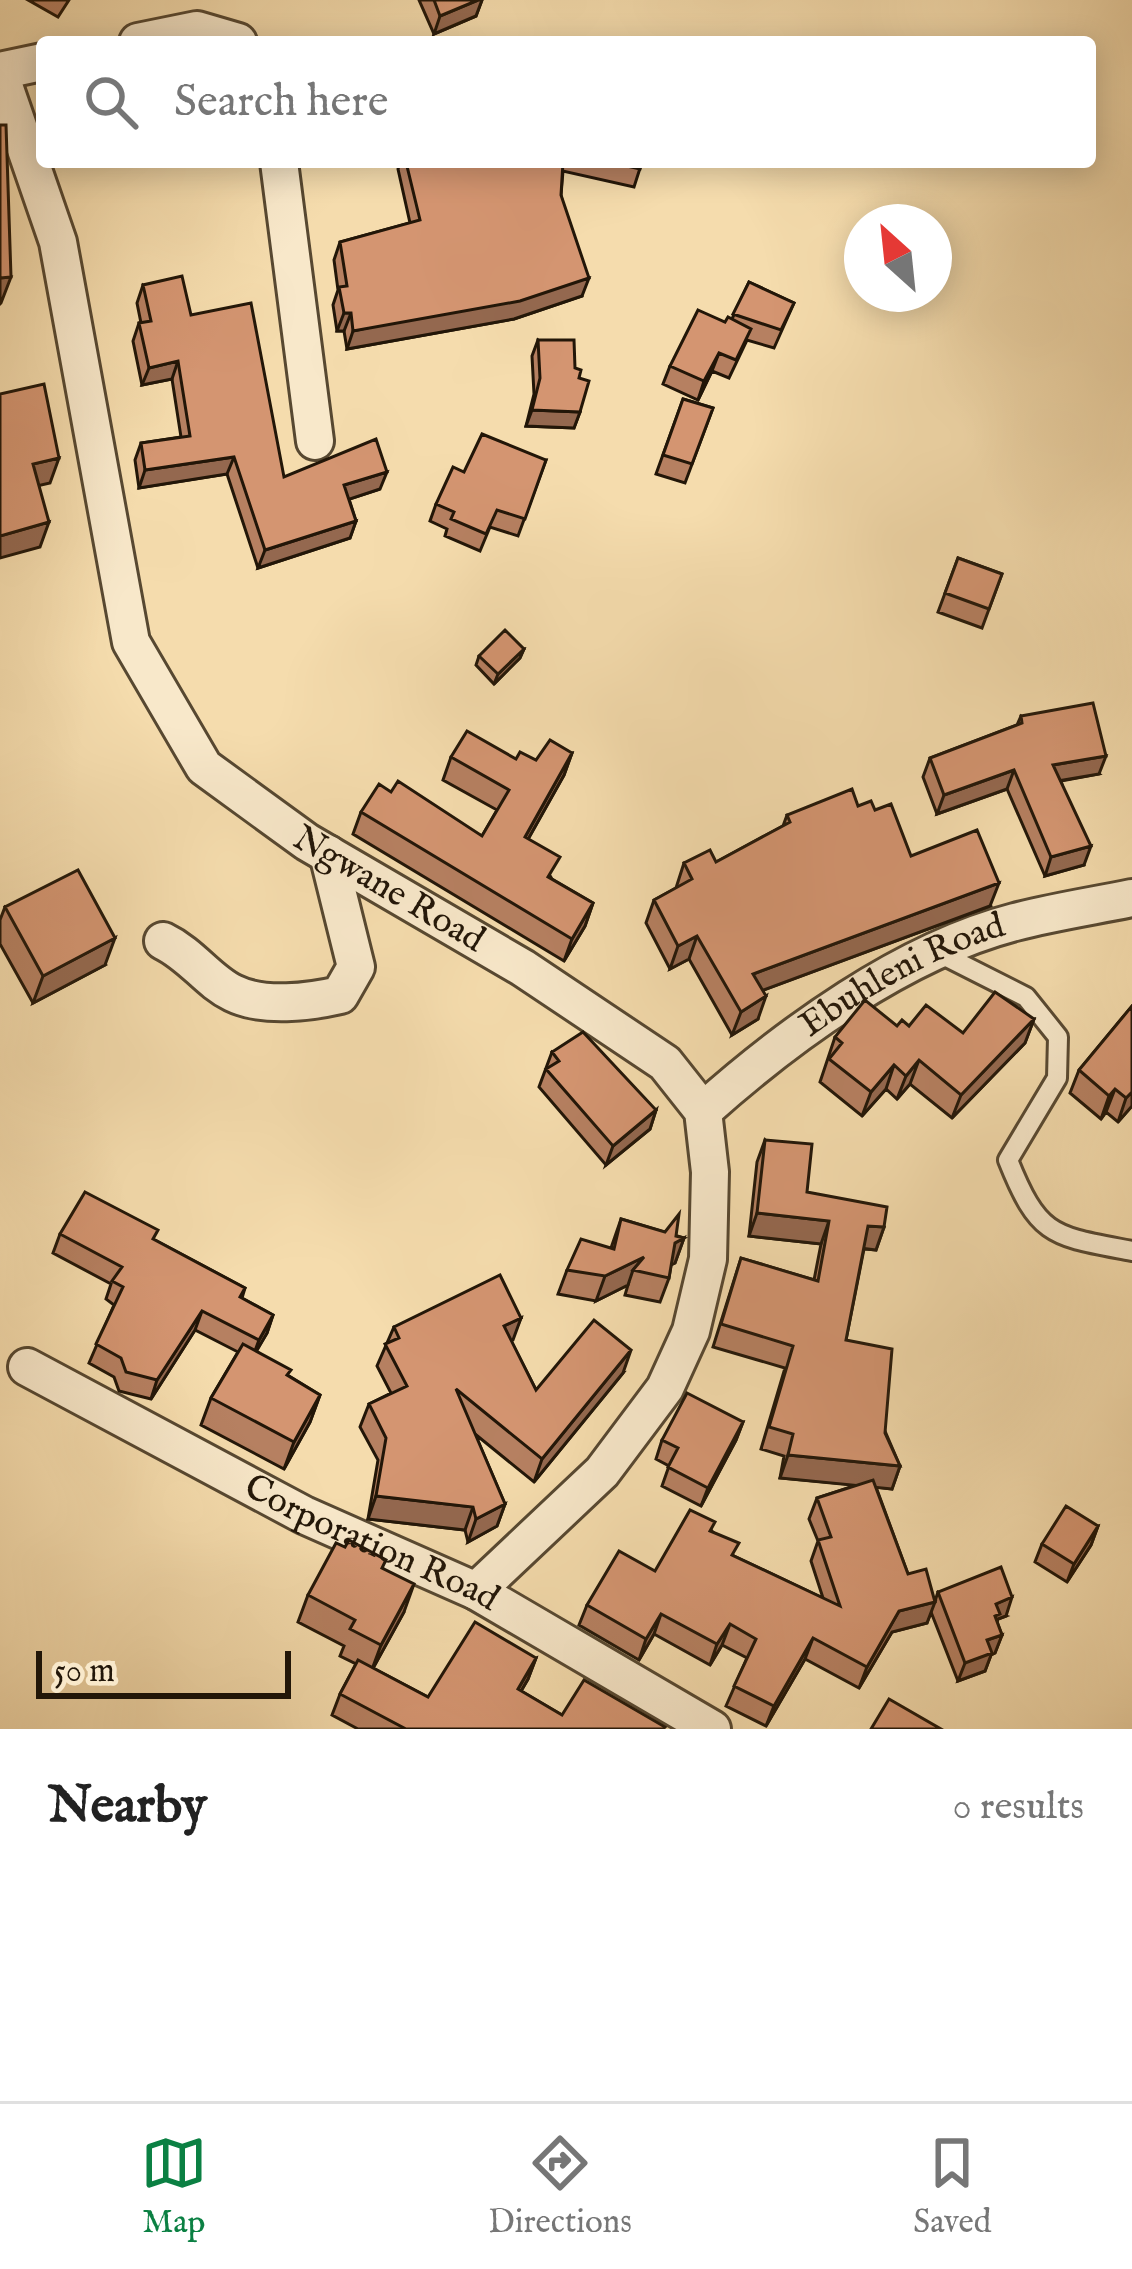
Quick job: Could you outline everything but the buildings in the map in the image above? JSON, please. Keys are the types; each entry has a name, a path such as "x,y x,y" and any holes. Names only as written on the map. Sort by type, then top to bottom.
{"street":[{"path":"168,36 197,30 218,36"},
{"path":"0,72 36,63"},
{"name":"Ngwane Road","path":"0,72 58,242 131,642 204,767 328,854 523,968 665,1063 703,1111"},
{"path":"280,168 315,441"},
{"path":"163,941 190,954 234,994 310,1002 340,994 356,967 328,854"},
{"name":"Ebuhleni Road","path":"703,1111 764,1057 842,1000 1010,922 1132,898"},
{"path":"476,1592 602,1472 665,1388 691,1330 708,1259 710,1172 703,1111"},
{"name":"Corporation Road","path":"27,1367 304,1515 476,1592 712,1729"}],"lane":[{"path":"939,953 1026,997 1058,1037 1057,1078 1007,1160 1024,1200 1052,1234 1132,1251"}]}
